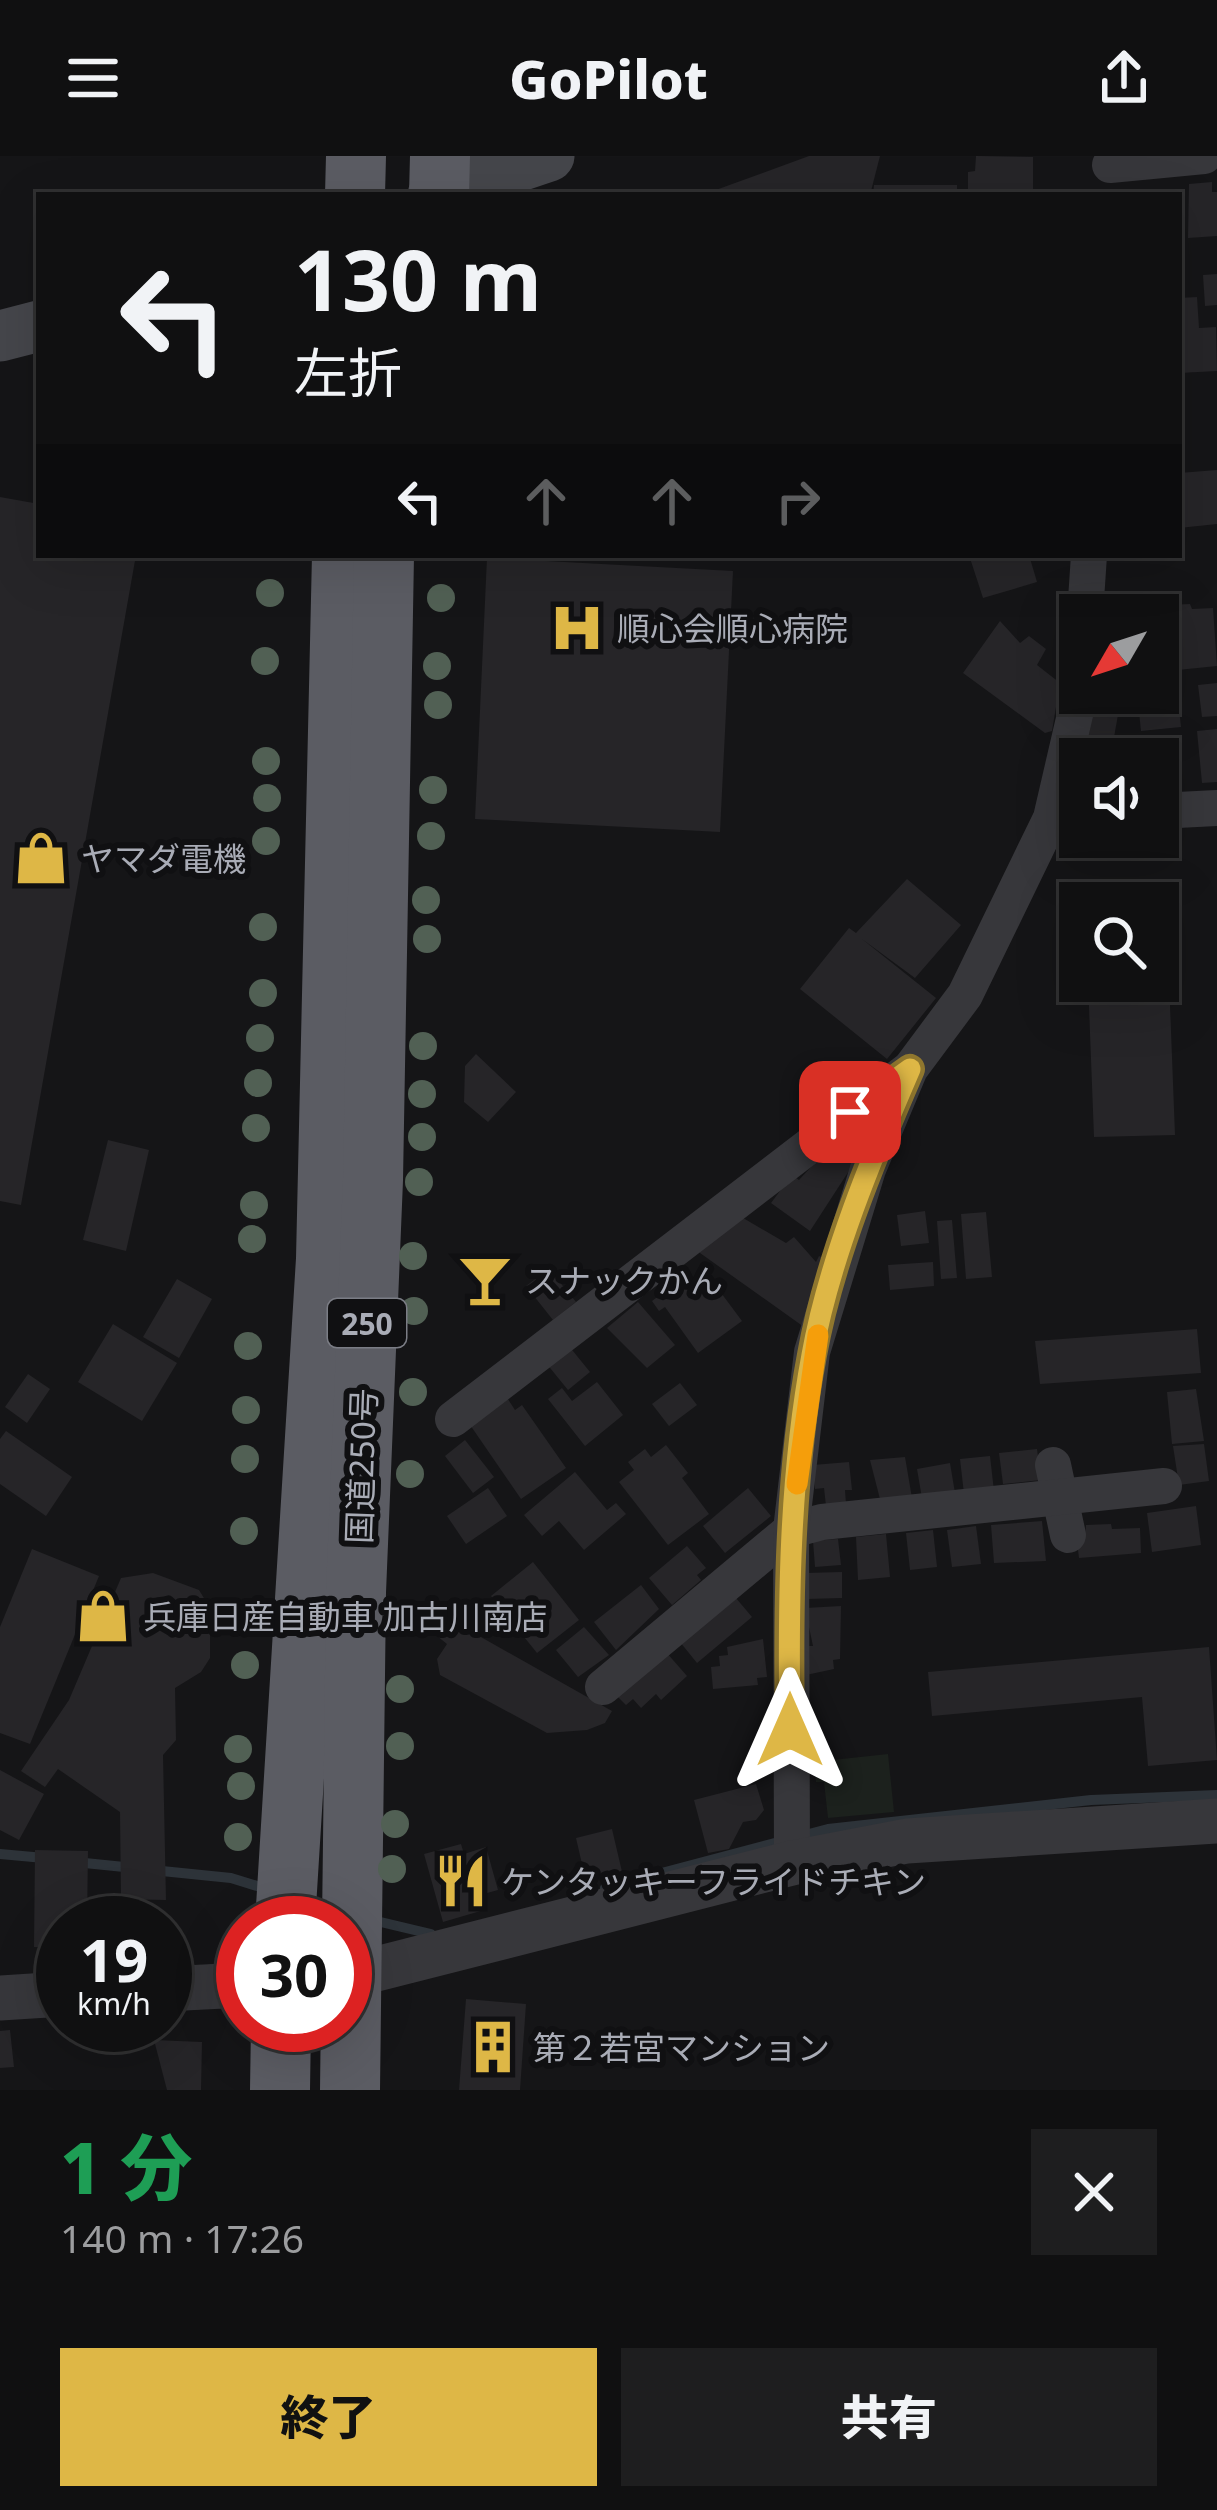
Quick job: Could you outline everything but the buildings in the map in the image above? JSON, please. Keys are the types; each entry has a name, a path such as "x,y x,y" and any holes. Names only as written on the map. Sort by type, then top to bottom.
{"highway":[{"path":"355,192 356,156"},
{"name":"国道250号","path":"288,1896 326,1259 342,558"},
{"name":"国道250号","path":"350,1896 356,1592 373,1180 384,558"},
{"name":"250","path":"356,1592 379,1496 411,725 426,558"},
{"path":"280,2090 281,2052"},
{"name":"国道250号","path":"350,2052 350,2090"}],"main road":[{"path":"426,182 549,156"},
{"path":"0,335 36,327"}],"street":[{"path":"1110,172 1204,156"},
{"path":"1086,594 1089,558"},
{"path":"1179,810 1217,808"},
{"path":"792,1863 791,1530 812,1352 868,1168 910,1069 965,995 1059,829"},
{"path":"453,1419 910,1069"},
{"path":"1056,1481 1068,1535"},
{"path":"603,1687 791,1530 1056,1481 1164,1486"},
{"path":"372,1970 792,1863 907,1841 1217,1820"},
{"path":"0,1998 36,1996"}],"shaded area":[{"path":"888,1754 894,1812 828,1818 824,1782 816,1782 814,1762"}],"waterway":[{"path":"605,1888 828,1829 1091,1800 1217,1795"},
{"path":"0,1854 44,1858"},
{"path":"75,1862 134,1868"},
{"path":"152,1870 231,1878 270,1890"},
{"path":"372,1920 431,1934"}],"slow traffic":[{"path":"797,1484 818,1335"}],"place":[{"name":"順心会順心病院","path":"577,628"},
{"name":"ヤマダ電機","path":"41,858"},
{"name":"スナックかん","path":"485,1280"},
{"name":"兵庫日産自動車 加古川南店","path":"103,1616"},
{"name":"ケンタッキーフライドチキン","path":"461,1881"},
{"name":"第２若宮マンション","path":"493,2047"}],"route":[{"path":"790,1730 791,1530 812,1352 868,1168 910,1069 850,1112"}]}
